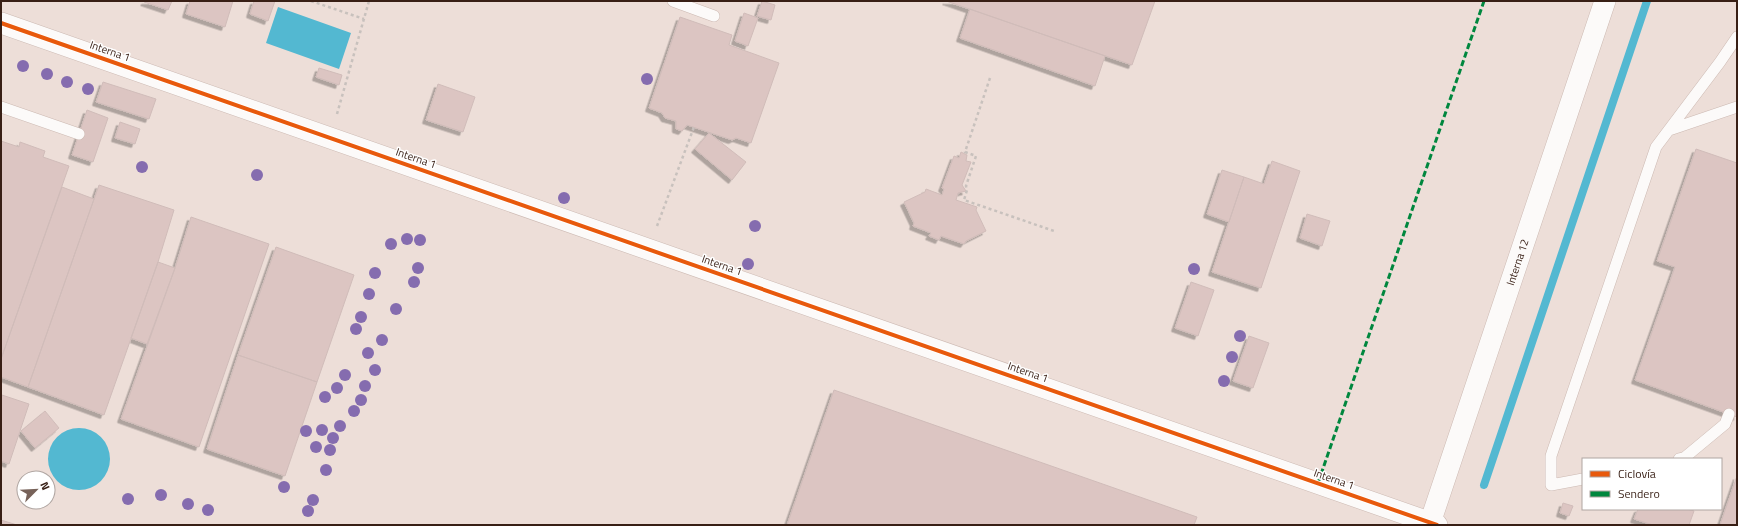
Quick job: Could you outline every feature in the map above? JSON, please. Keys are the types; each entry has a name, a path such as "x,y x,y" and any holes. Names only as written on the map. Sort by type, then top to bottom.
{"street":[{"name":"Interna 12","path":"1434,524 1605,1"},
{"name":"Interna 1","path":"1,23 1434,524"}],"lane":[{"path":"673,1 714,16"},
{"path":"1582,479 1551,485 1551,456 1656,147 1737,37"},
{"path":"1,107 79,134"},
{"path":"1669,130 1737,107"},
{"path":"1684,458 1725,424 1729,414"}],"path":[{"path":"311,1 364,18"},
{"path":"330,137 369,1"},
{"path":"990,78 965,152 976,156 966,186 967,190 964,200 1054,231"},
{"path":"648,249 694,127"}],"water":[{"path":"278,7 351,33 339,69 266,43"},
{"path":"79,428 96,433 101,437 105,442 109,453 109,465 105,476 101,481 96,485 79,490 62,485 57,481 56,470 51,470 48,459 53,442 57,437 62,433"}],"building":[{"path":"172,1 168,10 144,2"},
{"path":"190,1 233,1 225,27 186,14"},
{"path":"254,1 275,1 268,21 250,14"},
{"path":"762,1 775,5 771,20 757,16"},
{"path":"946,1 1155,1 1132,65"},
{"path":"970,9 1105,56 1095,86 960,38"},
{"path":"744,13 758,18 748,46 735,41"},
{"path":"680,17 732,35 729,45 779,63 751,143 736,138 732,140 687,125 682,131 676,129 676,121 665,118 662,113 649,108"},
{"path":"319,68 342,75 339,85 316,77"},
{"path":"103,82 156,99 149,119 96,102"},
{"path":"438,84 475,97 463,132 426,120"},
{"path":"87,110 108,118 93,162 72,155"},
{"path":"120,122 140,129 135,144 115,138"},
{"path":"709,133 746,162 732,180 695,149"},
{"path":"1,141 19,147 20,142 45,151 43,157 69,166 1,359"},
{"path":"1696,149 1737,163 1737,417 1635,380 1675,267 1657,261"},
{"path":"961,152 967,155 966,161 971,162 962,185 966,191 958,193 956,200 977,207 976,210 986,231 966,241 964,244 941,236 939,240 929,236 931,233 913,226 914,223 904,202 925,192 926,189 942,195 944,189 942,188 954,156 959,158"},
{"path":"1272,161 1300,171 1261,288 1212,272 1244,177 1264,184"},
{"path":"1222,170 1244,177 1229,222 1207,214"},
{"path":"99,185 174,210 158,262 104,415 28,387"},
{"path":"62,187 94,199 28,387 1,377 1,359"},
{"path":"1307,214 1330,221 1322,246 1300,238"},
{"path":"191,217 269,244 199,447 121,419 175,268"},
{"path":"276,247 354,275 317,382 238,355"},
{"path":"158,262 175,268 147,344 131,338"},
{"path":"1191,282 1214,290 1198,336 1175,328"},
{"path":"1249,336 1269,343 1253,388 1233,381"},
{"path":"238,355 317,382 285,476 207,449"},
{"path":"834,390 1197,517 1194,525 787,525"},
{"path":"2,395 29,404 9,464 1,461"},
{"path":"45,411 59,428 35,448 21,431"},
{"path":"1737,476 1737,525 1720,525"},
{"path":"1563,503 1573,506 1569,516 1560,513"},
{"path":"1638,510 1694,511 1689,525 1653,525 1634,519"},
{"path":"1,520 17,525 1,525"}],"waterway":[{"path":"1484,485 1647,1"}],"marked path":[{"path":"1318,483 1484,1"}],"cycle path":[{"path":"1,23 1437,525"}]}
